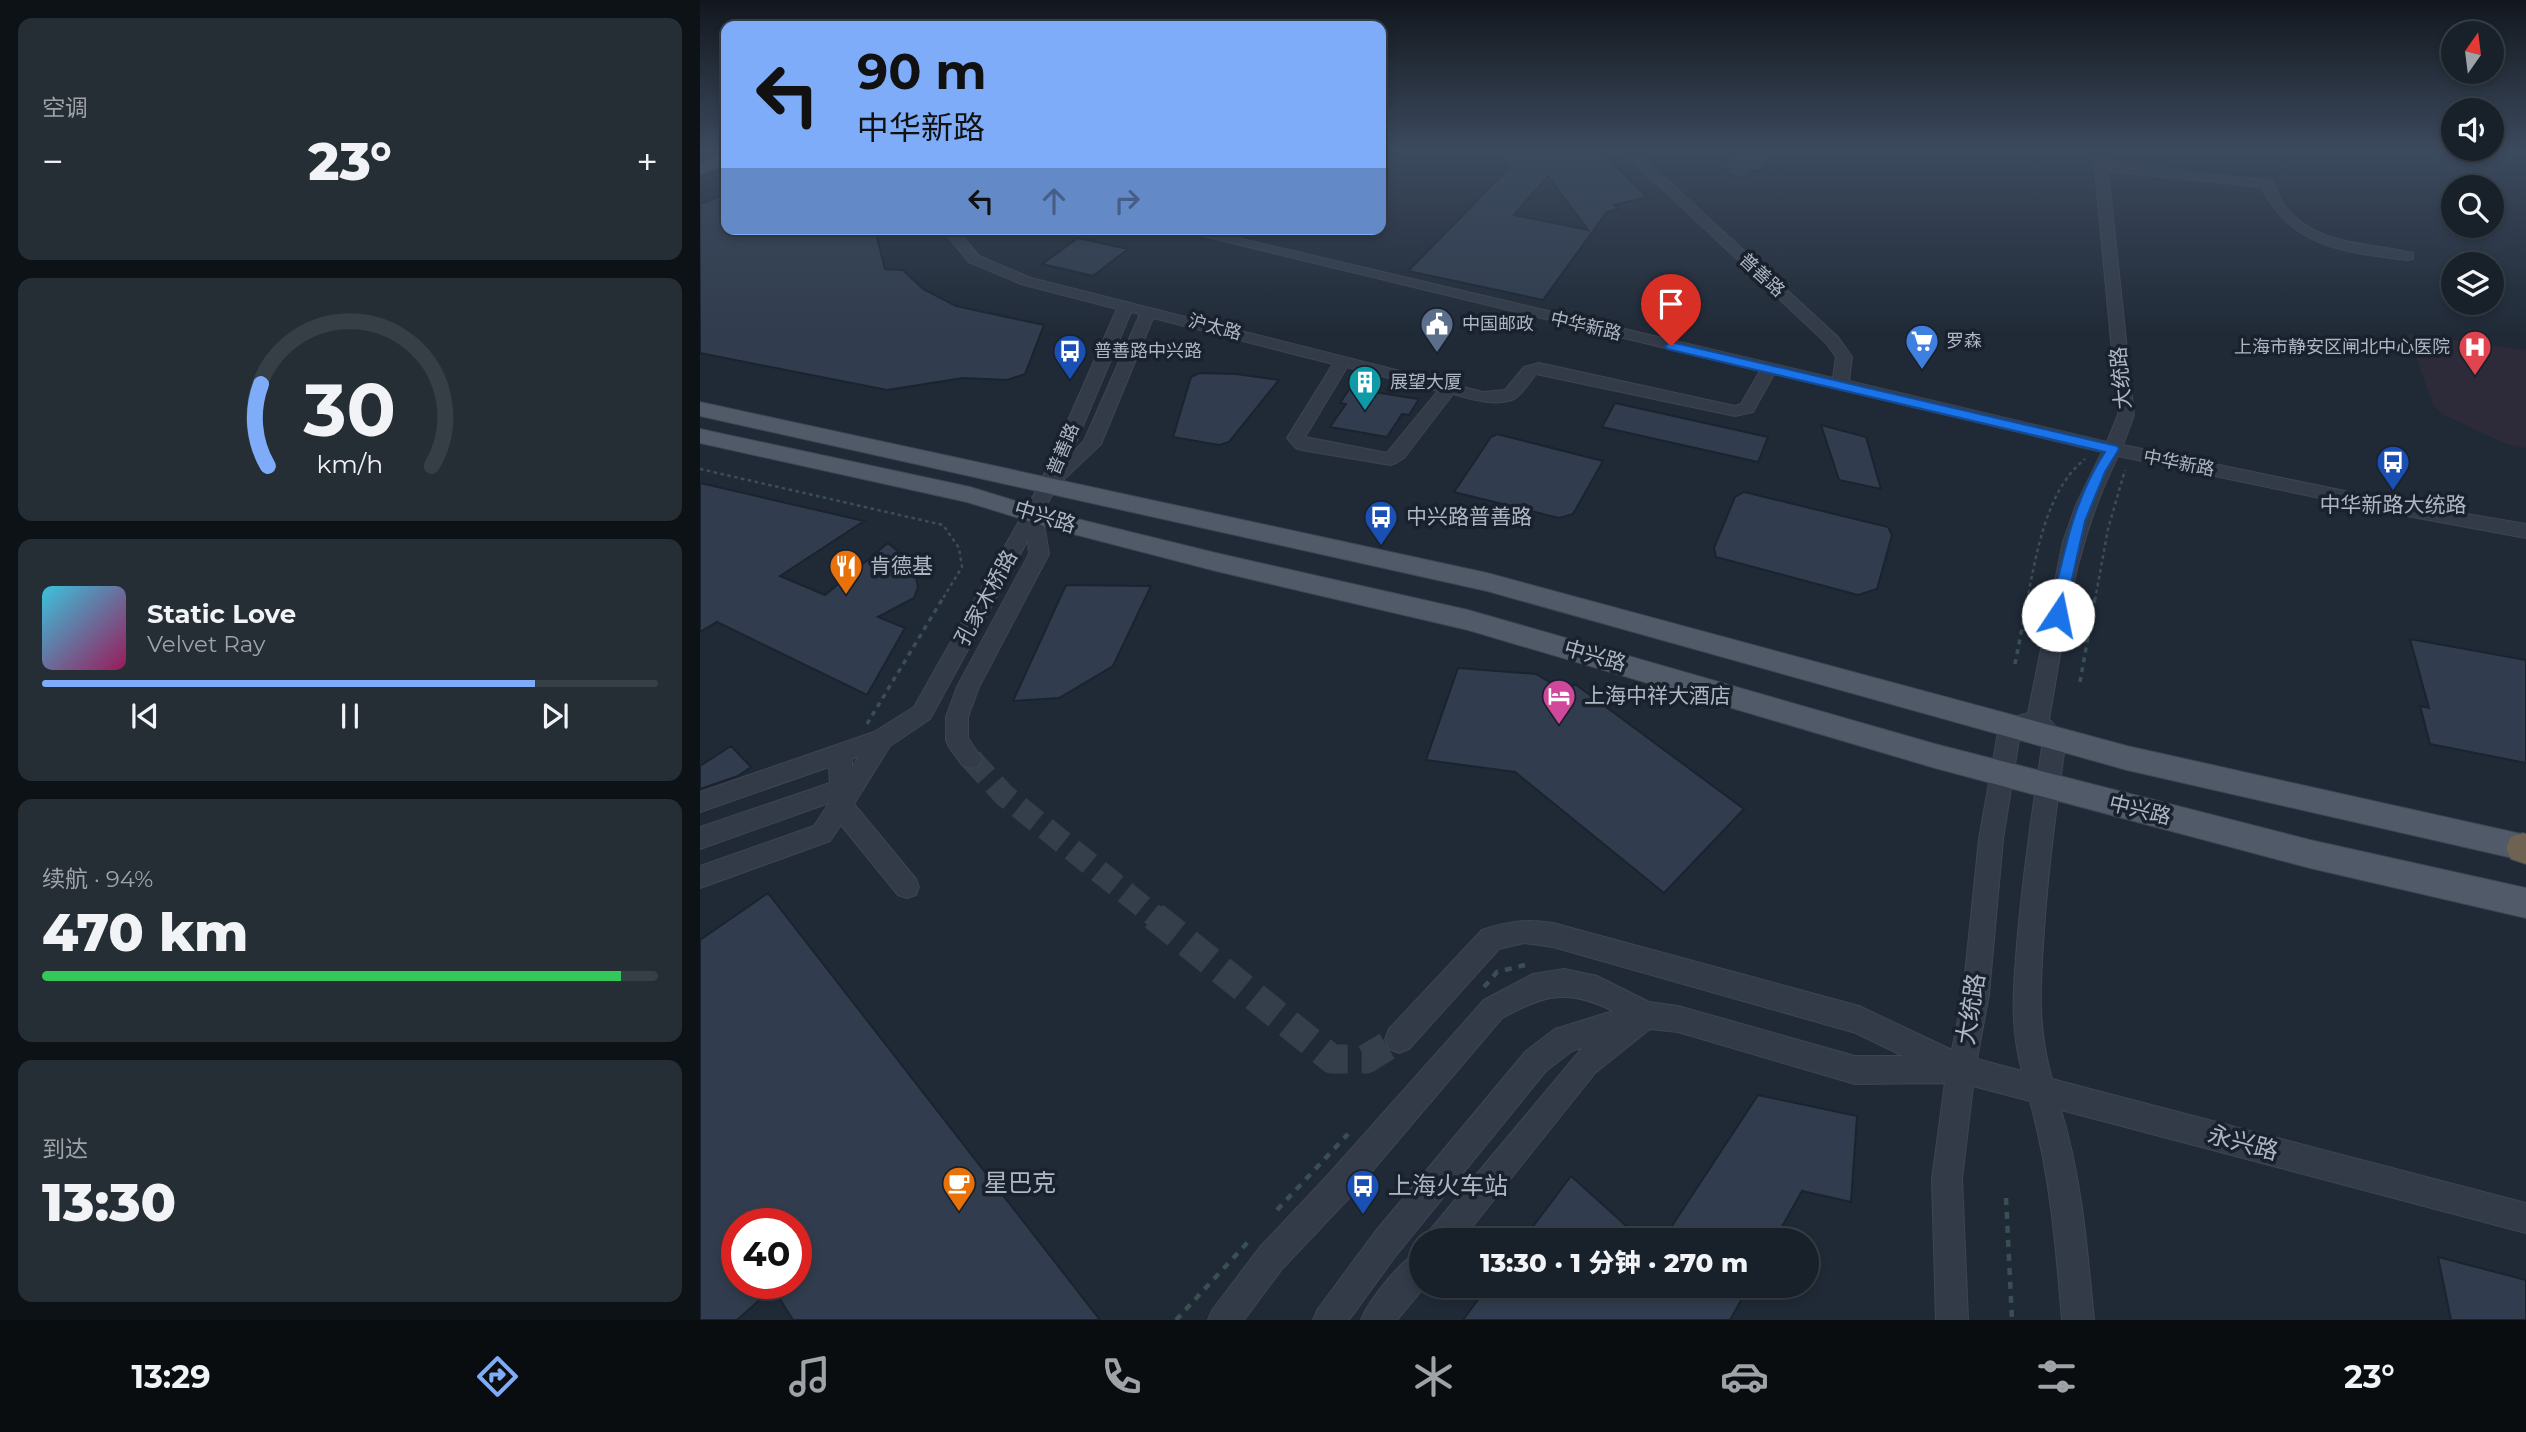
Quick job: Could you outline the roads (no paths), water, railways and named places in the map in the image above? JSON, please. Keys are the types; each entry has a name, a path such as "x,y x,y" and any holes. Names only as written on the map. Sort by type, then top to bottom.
{"main road":[{"name":"中兴路","path":"700,409 1487,582 2010,727 2046,729 2127,758 2525,848"},
{"name":"中兴路","path":"700,436 970,495 1216,562 1468,620 2001,774 2310,853 2526,903"}],"street":[{"name":"普善路","path":"1692,211 1832,340 1843,357 1840,385"},
{"name":"大统路","path":"2078,1320 2069,1215 2059,1152 2029,1048 2025,1007 2036,867 2047,786 2046,729 2078,521 2098,472 2113,449 2126,415 2105,211"},
{"path":"2280,211 2291,222 2320,240 2360,250 2409,256"},
{"name":"沪太路","path":"953,235 974,259 996,271 1496,399 1510,396 1530,370 1539,368 1735,411 1746,408 1769,369"},
{"name":"中华新路","path":"1206,235 2113,449 2402,509 2526,531"},
{"name":"普善路","path":"1049,484 1126,305"},
{"name":"普善路","path":"1049,484 1092,444 1149,310"},
{"path":"1343,361 1297,432 1296,438 1301,444 1390,458 1398,454 1449,388"},
{"name":"孔家木桥路","path":"882,739 922,713 1049,484"},
{"path":"971,759 957,740 957,717 968,687 1039,554 1033,512"},
{"name":"大统路","path":"1952,1320 1947,1179 1961,1069 1976,994 1982,910 2010,727"},
{"path":"700,802 882,739"},
{"path":"700,877 822,834 846,792 882,739"},
{"path":"841,754 846,792 842,809 907,887"},
{"path":"700,838 846,792"},
{"path":"1399,1039 1491,939 1524,931 1553,935 1859,1020 1961,1069"},
{"path":"1224,1320 1271,1258 1339,1186 1493,1009 1533,987 1564,982 1597,989 1647,1015 1678,1019 1855,1070 1961,1069"},
{"path":"1452,1228 1585,1063 1647,1015"},
{"path":"1329,1320 1386,1243 1535,1061 1565,1040 1647,1015"},
{"name":"永兴路","path":"1961,1069 2526,1218"},
{"path":"1377,1320 1409,1281"}],"tunnel":[{"path":"971,759 1004,795 1157,918"},
{"path":"1154,916 1332,1059 1366,1059 1399,1039"}],"place":[{"name":"中国邮政","path":"1437,354"},
{"name":"罗森","path":"1922,371"},
{"name":"上海市静安区闸北中心医院","path":"2475,377"},
{"name":"普善路中兴路","path":"1070,381"},
{"name":"展望大厦","path":"1365,412"},
{"name":"中华新路大统路","path":"2393,492"},
{"name":"中兴路普善路","path":"1381,547"},
{"name":"肯德基","path":"846,596"},
{"name":"上海中祥大酒店","path":"1559,726"},
{"name":"星巴克","path":"959,1213"},
{"name":"上海火车站","path":"1363,1216"}]}
